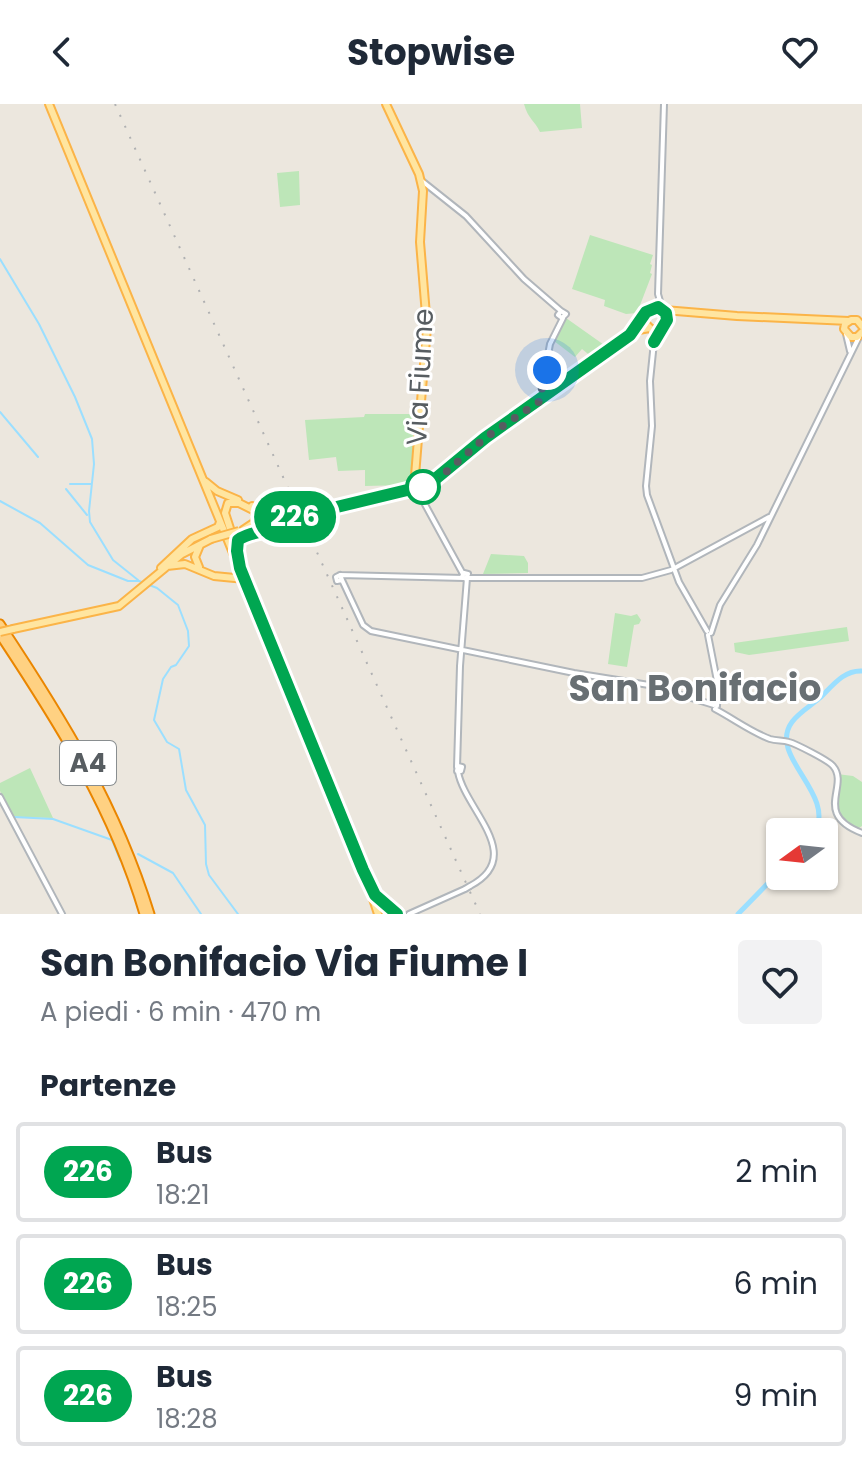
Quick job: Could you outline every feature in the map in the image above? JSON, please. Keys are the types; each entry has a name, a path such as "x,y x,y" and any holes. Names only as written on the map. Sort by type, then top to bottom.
{"highway":[{"name":"A4","path":"0,624 75,739 123,837 152,914"},
{"name":"A4","path":"0,634 86,772 119,841 144,914"},
{"path":"123,837 134,857 140,861"},
{"path":"151,894 152,914"}],"main road":[{"path":"49,104 245,579 377,910"},
{"path":"386,104 422,183"},
{"name":"Via Fiume","path":"417,488 415,476 427,327 420,250 422,183"},
{"path":"404,492 422,498 422,492 428,485 485,438 630,335 651,308 693,314 819,320 851,320 862,316"},
{"path":"663,309 667,316 664,327"},
{"path":"645,314 644,322 650,329"},
{"path":"630,335 664,327 675,318 693,314"},
{"path":"819,320 854,338 861,331 851,320"},
{"path":"845,332 851,320"},
{"path":"404,492 415,476 428,485"},
{"path":"204,479 217,491 271,514 292,518"},
{"path":"0,634 114,608 182,554 211,539 428,485"},
{"path":"235,577 240,568 225,513 228,503 239,503 255,511 256,522 241,531"},
{"path":"270,523 271,514"},
{"path":"160,573 164,563 192,539 218,527 220,518"},
{"path":"237,551 241,538 281,526 292,518"},
{"path":"201,570 195,557 202,543"},
{"path":"182,554 185,564"},
{"path":"169,565 185,564 214,576 245,579"},
{"path":"363,870 375,895 397,914"},
{"path":"377,910 383,902"}],"street":[{"path":"663,309 658,294 664,104"},
{"path":"422,183 432,187 478,227 560,314 550,344 540,401"},
{"path":"651,308 658,294"},
{"path":"654,342 664,327"},
{"path":"650,329 654,342 650,388 652,426 646,486 674,568 709,633 718,698 714,706"},
{"path":"709,633 723,599 763,525 771,516 861,331"},
{"path":"845,332 850,355"},
{"path":"545,366 547,382 561,385"},
{"path":"543,383 550,393"},
{"name":"Via Fiume","path":"417,488 465,576"},
{"path":"771,516 763,525 674,568 636,579 350,575 341,579 368,630 574,673 653,686 714,706 770,739 789,742 832,766 836,774 839,818 847,827 861,833"},
{"path":"411,914 484,877 494,852 490,834 460,782 462,650 468,589 465,576"},
{"path":"0,797 62,914"}],"green space":[{"path":"524,104 580,104 582,128 540,132"},
{"path":"299,171 300,205 280,207 277,173"},
{"path":"590,235 653,255 650,264 652,274 637,313 626,314 604,306 605,300 572,289"},
{"path":"566,318 607,347 593,358 582,349 575,357 554,341 560,324"},
{"path":"365,414 417,414 413,474 408,485 365,486 365,470 338,471 336,457 309,460 305,420 364,417"},
{"path":"491,554 524,556 528,573 483,574"},
{"path":"615,613 637,614 641,620 634,625 627,667 608,664"},
{"path":"847,627 849,641 749,655 735,652 734,643"},
{"path":"30,768 53,818 13,817 0,791 0,783"},
{"path":"837,774 853,776 862,782 862,826 859,828 850,825 840,814"}],"waterway":[{"path":"0,259 39,324 92,439 94,464 90,522 113,560 138,580"},
{"path":"0,412 38,457"},
{"path":"70,484 91,484"},
{"path":"66,489 87,515"},
{"path":"0,501 40,523 88,565 128,581 139,581 157,588 178,605 188,631 189,646 163,679 154,720 167,742 179,749 186,790 205,825 209,875 238,914"},
{"path":"819,818 817,803 788,748 787,735 795,718 839,679 862,671"},
{"path":"14,817 53,819 112,840 120,860"},
{"path":"138,854 173,873 201,914"},
{"path":"738,914 766,885"}],"railway":[{"path":"115,104 480,914"}],"bus line":[{"name":"226","path":"397,914 375,895 363,870 240,568 238,540 281,526 287,519 428,485 485,438 630,335 646,312 658,307 666,313 667,320 654,342"}],"district":[{"name":"San Bonifacio","path":"695,688"}],"route":[{"path":"423,487 438,479 485,438 540,401 545,366 547,370"}]}
